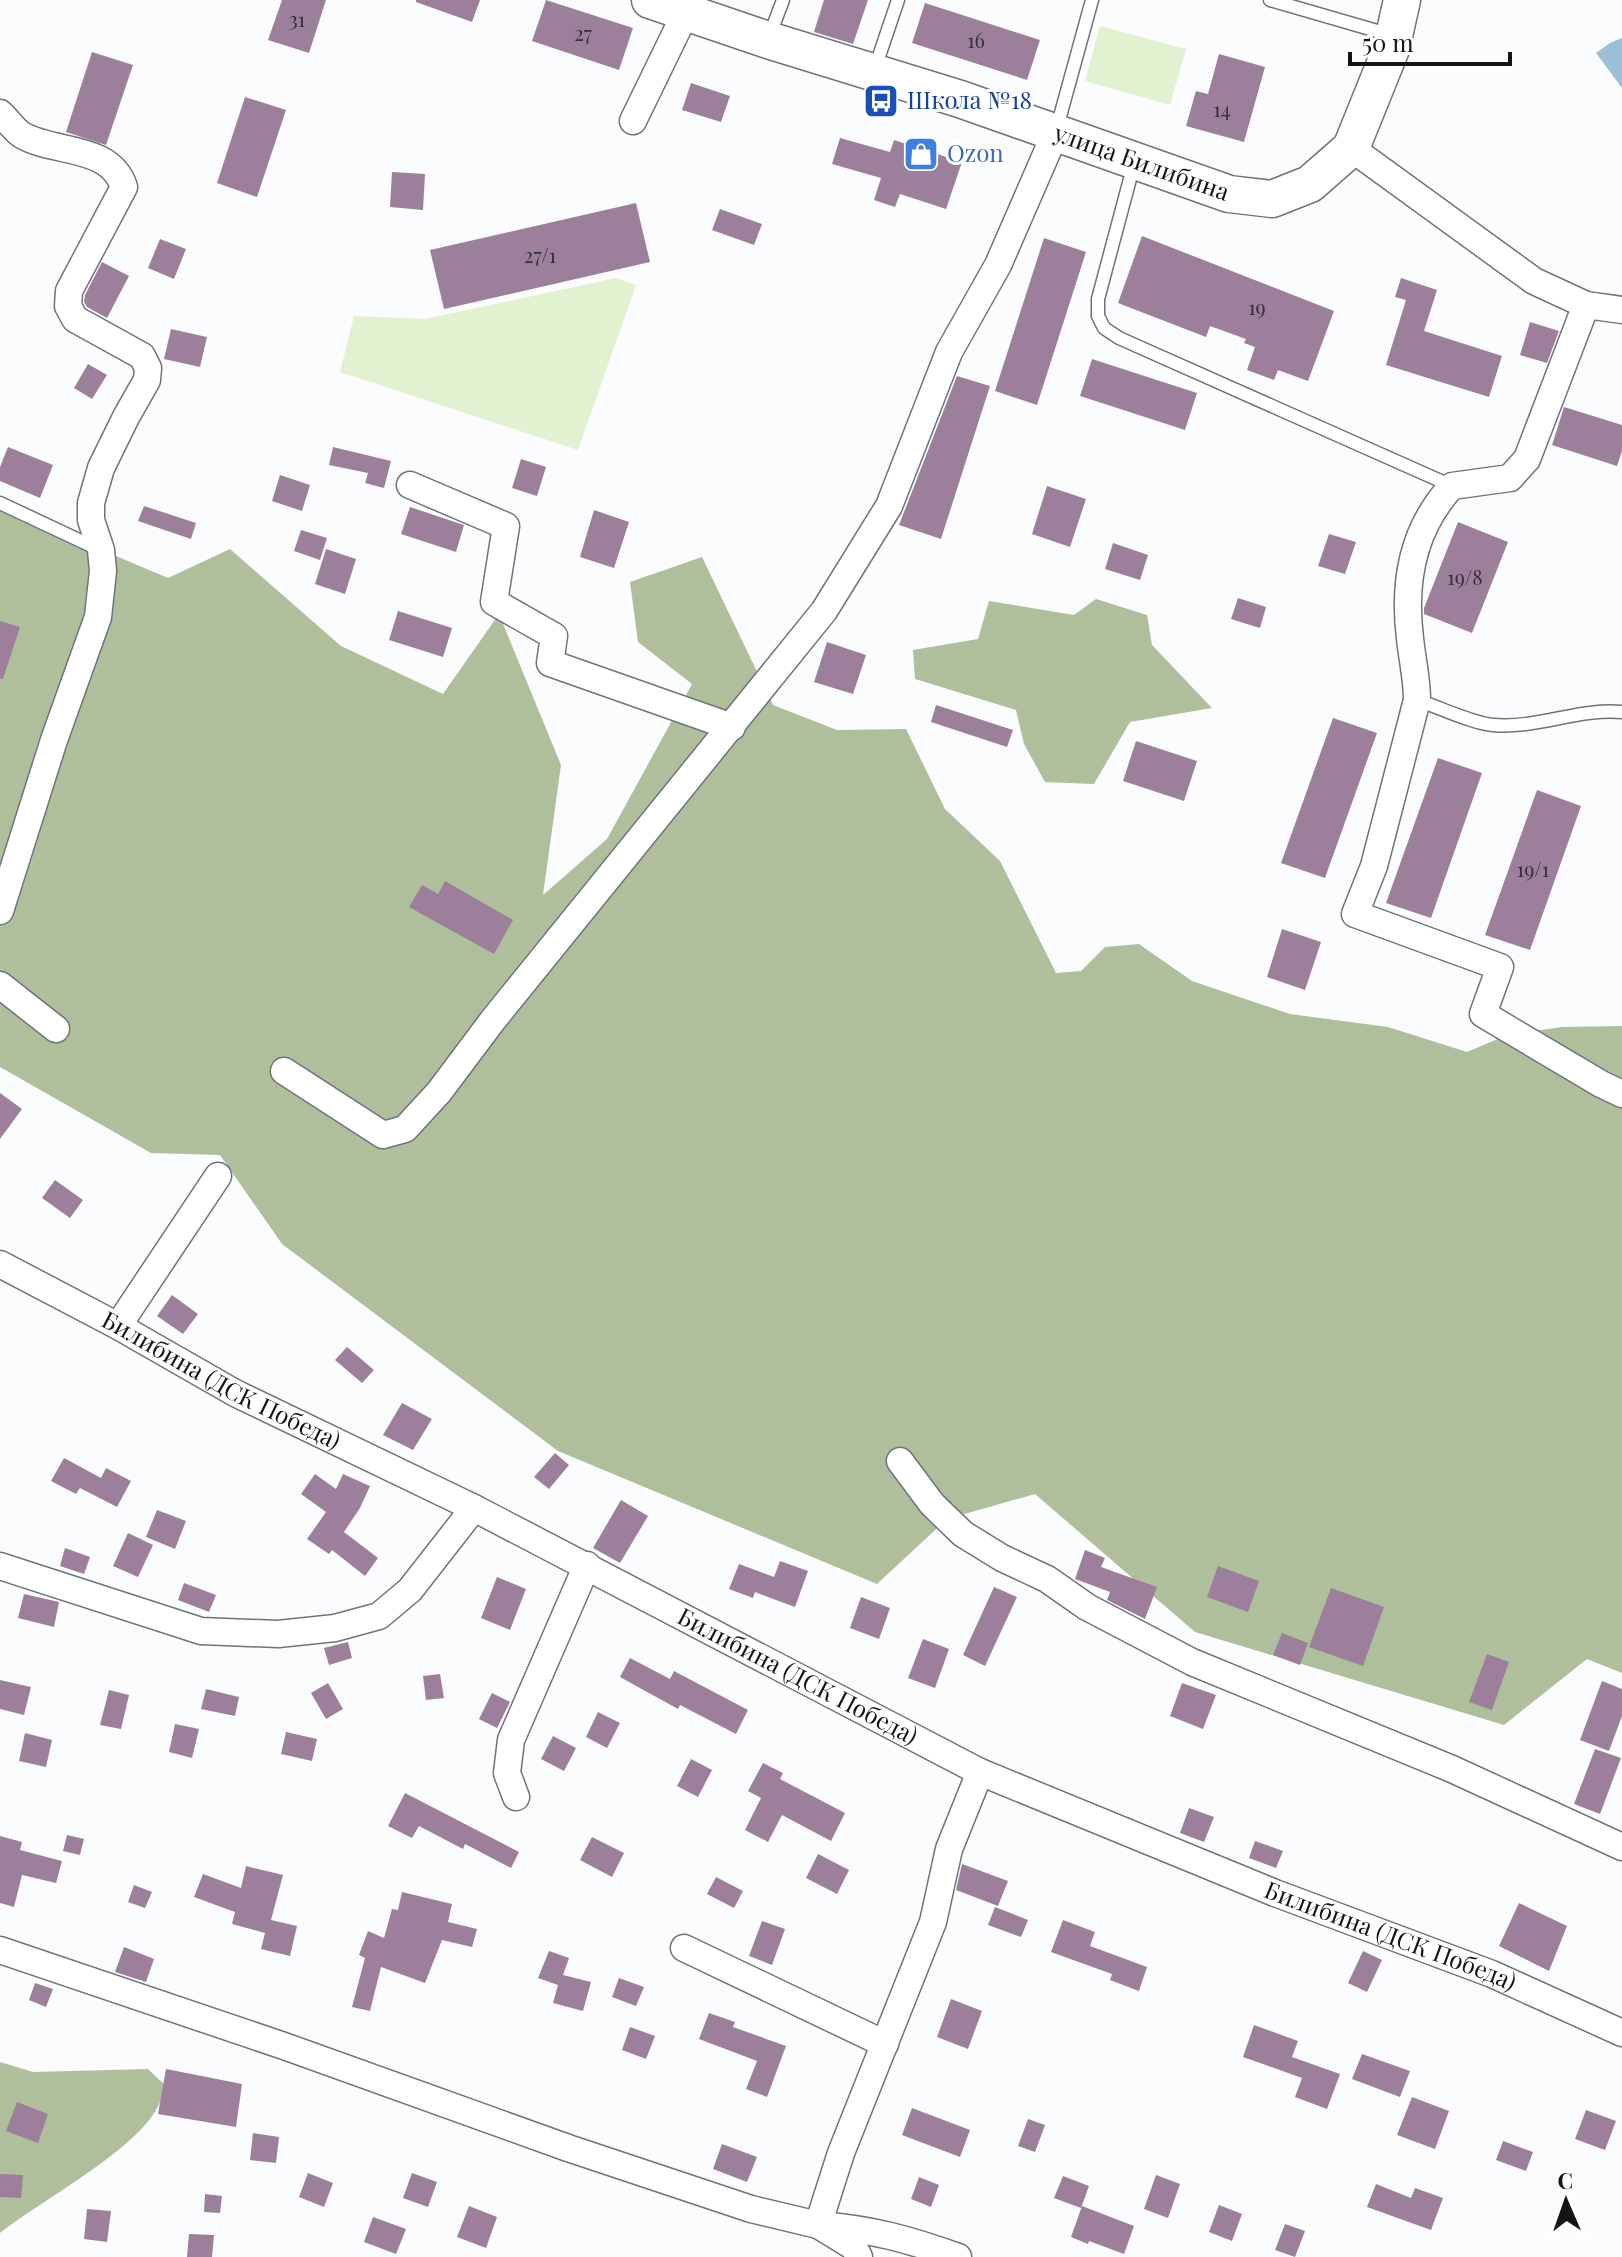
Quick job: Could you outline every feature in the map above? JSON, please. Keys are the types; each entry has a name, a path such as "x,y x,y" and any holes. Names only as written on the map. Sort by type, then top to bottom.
{"main road":[{"name":"улица Билибина","path":"650,0 960,99 1229,194 1272,199 1310,184 1351,148 1394,36 1402,0"}],"street":[{"path":"633,121 686,12"},
{"path":"0,113 22,135 105,161 120,174 124,187 69,291 68,306 75,319 142,356 148,368 147,380 101,468 91,503 91,520 101,550 103,571 98,617 54,740 0,911"},
{"path":"284,1071 383,1135 405,1129 439,1092 493,1020 824,611 889,506 949,352 998,265 1055,134"},
{"path":"1351,148 1534,281 1586,305 1622,310"},
{"path":"1586,305 1527,459 1510,478 1452,486 1436,503 1412,558 1408,595 1417,700 1374,866 1355,914 1500,967 1483,1014 1622,1094"},
{"path":"410,485 506,526 494,602 554,636 550,663 732,727"},
{"path":"0,985 56,1029"},
{"path":"118,1326 218,1176"},
{"name":"Билибина (ДСК Победа)","path":"0,1264 118,1326 235,1393 587,1565 980,1772 1275,1893 1492,1974 1622,2033"},
{"path":"900,1461 932,1504 963,1534 1002,1558 1047,1579 1087,1607 1192,1662 1452,1769 1622,1847"},
{"path":"0,1566 201,1631 278,1634 335,1628 379,1616 410,1590 474,1508"},
{"path":"516,1797 507,1773 511,1740 587,1565"},
{"path":"818,2225 841,2153 933,1922 949,1849 980,1772"},
{"path":"684,1948 885,2044"},
{"path":"0,1950 751,2209 818,2225 863,2229 907,2239 958,2257"},
{"path":"818,2225 854,2247 859,2257"}],"lane":[{"path":"768,40 783,0"},
{"path":"874,71 898,0"},
{"path":"1055,134 1092,0"},
{"path":"1270,0 1394,36"},
{"path":"1135,161 1098,299 1098,316 1104,328 1176,364 1452,486"},
{"path":"0,503 101,550"},
{"path":"1417,700 1492,725 1548,721 1604,710 1622,712"}],"green space":[{"path":"1100,26 1186,49 1170,105 1085,81"},
{"path":"616,278 636,285 578,450 340,372 354,316 425,319"},
{"path":"0,507 168,578 230,549 341,646 443,694 499,614 561,765 543,895 607,839 692,684 638,642 630,582 702,557 773,705 837,730 906,729 945,809 1000,861 1056,973 1081,971 1105,947 1139,944 1192,981 1290,1014 1388,1027 1467,1052 1507,1035 1562,1027 1622,1026 1622,1673 1587,1659 1504,1725 1195,1632 1035,1494 947,1519 877,1584 558,1451 282,1244 220,1155 151,1153 0,1067"},
{"path":"1096,599 1147,615 1152,645 1212,708 1130,722 1094,784 1045,782 1024,744 1016,710 915,679 913,650 978,639 989,601 1074,615"},
{"path":"0,2062 33,2072 148,2069 167,2087 156,2110 127,2143 0,2233"}],"water":[{"path":"1622,38 1622,88 1596,53"}],"building":[{"path":"282,0 326,0 309,53 268,40"},
{"path":"416,0 480,0 472,22"},
{"path":"546,0 633,28 619,70 532,41"},
{"path":"824,0 868,0 853,44 814,32"},
{"path":"925,3 1040,40 1027,80 912,43"},
{"path":"92,52 133,65 106,145 66,132"},
{"path":"1219,54 1265,67 1244,142 1186,126 1196,91 1208,94"},
{"path":"691,83 730,96 721,122 682,110"},
{"path":"245,97 286,110 257,197 217,183"},
{"path":"840,138 890,152 894,140 962,162 946,209 900,194 895,207 874,200 881,178 832,164"},
{"path":"392,172 425,174 423,210 390,207"},
{"path":"636,203 650,262 444,309 430,250"},
{"path":"720,209 762,224 754,245 712,230"},
{"path":"1142,236 1334,311 1308,381 1278,370 1274,380 1247,370 1255,347 1244,343 1246,339 1210,326 1206,337 1118,303"},
{"path":"1044,238 1086,252 1037,405 995,391"},
{"path":"160,239 186,249 174,279 148,268"},
{"path":"102,262 129,276 107,318 84,302"},
{"path":"1401,278 1437,290 1424,331 1502,356 1489,397 1386,365 1406,300 1395,297"},
{"path":"1530,322 1559,331 1547,363 1520,355"},
{"path":"171,329 207,337 200,367 164,359"},
{"path":"1092,359 1197,393 1185,430 1080,396"},
{"path":"88,364 107,375 92,399 74,388"},
{"path":"957,376 990,386 941,539 899,525"},
{"path":"1564,407 1622,425 1622,451 1617,466 1552,445"},
{"path":"8,447 53,465 40,498 0,481 0,467"},
{"path":"333,447 391,461 384,488 365,483 368,473 329,465"},
{"path":"521,459 546,467 537,496 512,488"},
{"path":"280,475 310,485 302,511 272,501"},
{"path":"1047,486 1086,499 1070,547 1032,534"},
{"path":"144,506 196,523 191,539 138,521"},
{"path":"410,507 464,525 456,552 401,534"},
{"path":"594,510 629,522 614,568 580,557"},
{"path":"1458,522 1508,542 1472,633 1424,614"},
{"path":"301,530 327,538 320,560 294,551"},
{"path":"1329,534 1356,542 1345,574 1318,566"},
{"path":"1113,543 1148,555 1140,580 1105,569"},
{"path":"326,549 356,559 345,594 315,584"},
{"path":"1238,598 1266,607 1260,628 1231,619"},
{"path":"398,611 452,628 443,657 389,640"},
{"path":"0,621 20,627 3,679 0,679"},
{"path":"827,642 866,655 853,694 814,682"},
{"path":"936,705 1013,730 1007,747 931,722"},
{"path":"1333,718 1377,733 1325,878 1281,863"},
{"path":"1136,741 1197,761 1184,801 1123,781"},
{"path":"1438,758 1482,773 1431,918 1386,903"},
{"path":"1537,790 1581,806 1530,950 1485,935"},
{"path":"445,881 513,920 494,954 409,907 422,885 438,894"},
{"path":"1282,929 1321,942 1305,990 1267,977"},
{"path":"0,1093 22,1109 0,1139"},
{"path":"55,1180 83,1200 70,1218 42,1198"},
{"path":"172,1295 198,1314 183,1334 157,1316"},
{"path":"347,1347 374,1370 362,1383 335,1360"},
{"path":"402,1403 432,1419 413,1450 383,1435"},
{"path":"555,1453 569,1465 549,1489 534,1477"},
{"path":"64,1458 101,1478 106,1468 131,1481 117,1507 80,1488 76,1494 51,1481"},
{"path":"315,1474 336,1489 343,1474 370,1486 344,1532 378,1558 365,1576 332,1550 329,1554 307,1539 326,1512 301,1494"},
{"path":"621,1500 648,1516 620,1563 593,1548"},
{"path":"157,1510 186,1521 175,1549 146,1537"},
{"path":"128,1533 153,1545 138,1577 113,1566"},
{"path":"65,1548 90,1557 84,1574 60,1566"},
{"path":"1085,1550 1105,1558 1101,1567 1157,1587 1145,1619 1107,1600 1110,1592 1075,1579"},
{"path":"780,1561 808,1571 795,1607 755,1592 753,1598 729,1589 739,1564 774,1577"},
{"path":"1218,1566 1259,1581 1248,1612 1207,1597"},
{"path":"497,1577 526,1589 510,1630 481,1618"},
{"path":"184,1583 216,1595 209,1612 178,1600"},
{"path":"994,1587 1017,1597 985,1666 963,1655"},
{"path":"1331,1588 1384,1607 1363,1666 1309,1647"},
{"path":"24,1594 59,1602 54,1627 18,1618"},
{"path":"861,1597 890,1608 879,1639 850,1628"},
{"path":"1282,1633 1308,1643 1300,1665 1273,1655"},
{"path":"923,1639 949,1649 935,1688 908,1678"},
{"path":"348,1642 352,1658 329,1665 324,1648"},
{"path":"1487,1654 1509,1662 1492,1710 1469,1702"},
{"path":"630,1658 670,1679 674,1671 748,1710 736,1734 680,1705 678,1709 620,1677"},
{"path":"440,1674 444,1698 426,1700 423,1676"},
{"path":"0,1680 31,1687 24,1715 0,1709"},
{"path":"1602,1681 1622,1689 1622,1716 1609,1751 1580,1740"},
{"path":"328,1683 343,1709 326,1719 311,1693"},
{"path":"1182,1683 1216,1695 1203,1729 1170,1716"},
{"path":"206,1689 239,1697 235,1716 201,1709"},
{"path":"109,1690 129,1695 121,1729 100,1725"},
{"path":"492,1693 510,1702 497,1728 479,1719"},
{"path":"598,1712 620,1723 607,1748 586,1737"},
{"path":"175,1724 199,1729 192,1758 169,1752"},
{"path":"286,1732 317,1739 312,1761 281,1754"},
{"path":"25,1733 52,1740 46,1767 19,1761"},
{"path":"553,1736 576,1748 564,1771 541,1759"},
{"path":"1595,1749 1621,1758 1600,1814 1574,1804"},
{"path":"691,1759 712,1770 698,1797 677,1786"},
{"path":"763,1763 783,1773 780,1779 845,1813 831,1841 782,1815 768,1842 745,1830 761,1798 748,1791"},
{"path":"405,1793 519,1852 511,1868 465,1844 463,1849 419,1826 412,1838 388,1826"},
{"path":"1189,1808 1214,1817 1204,1842 1180,1833"},
{"path":"67,1835 84,1839 80,1855 63,1851"},
{"path":"0,1836 22,1842 20,1850 62,1861 56,1883 22,1875 14,1907 0,1903"},
{"path":"592,1837 624,1853 612,1877 580,1860"},
{"path":"1255,1841 1283,1851 1276,1868 1249,1858"},
{"path":"818,1854 849,1870 837,1894 806,1878"},
{"path":"962,1864 1008,1881 998,1906 956,1890"},
{"path":"246,1866 283,1875 271,1920 297,1926 290,1956 261,1949 265,1933 232,1924 235,1912 194,1897 203,1874 241,1888"},
{"path":"716,1877 743,1891 734,1908 707,1894"},
{"path":"134,1885 152,1892 145,1908 128,1902"},
{"path":"402,1892 452,1904 448,1922 477,1929 472,1947 442,1940 425,1983 381,1967 370,2011 352,2007 365,1958 359,1955 368,1931 384,1938 392,1909 398,1910"},
{"path":"1519,1903 1567,1926 1549,1971 1499,1946"},
{"path":"995,1907 1028,1920 1021,1937 988,1925"},
{"path":"1063,1920 1095,1932 1090,1946 1147,1967 1139,1991 1110,1980 1112,1974 1051,1952"},
{"path":"762,1921 785,1929 772,1965 749,1956"},
{"path":"124,1947 154,1959 146,1982 115,1972"},
{"path":"549,1951 569,1958 563,1975 591,1982 583,2011 553,2003 558,1985 538,1978"},
{"path":"1363,1951 1382,1960 1367,1992 1348,1983"},
{"path":"619,1978 644,1987 636,2006 612,1997"},
{"path":"35,1983 53,1989 46,2007 29,2000"},
{"path":"951,1999 982,2011 968,2049 937,2037"},
{"path":"709,2013 735,2022 733,2027 786,2046 767,2097 746,2089 757,2061 699,2039"},
{"path":"1254,2025 1298,2041 1292,2057 1340,2074 1327,2109 1295,2097 1302,2078 1243,2057"},
{"path":"630,2027 655,2036 646,2059 622,2050"},
{"path":"1362,2054 1410,2071 1400,2097 1352,2079"},
{"path":"166,2069 242,2084 236,2127 158,2114"},
{"path":"1412,2097 1449,2111 1435,2149 1397,2135"},
{"path":"17,2102 48,2114 38,2143 6,2131"},
{"path":"912,2108 970,2130 960,2157 902,2135"},
{"path":"1586,2110 1616,2121 1605,2150 1575,2139"},
{"path":"1028,2119 1045,2125 1035,2152 1018,2146"},
{"path":"253,2133 279,2137 276,2163 250,2160"},
{"path":"1503,2141 1533,2152 1526,2171 1496,2160"},
{"path":"722,2144 757,2157 747,2182 713,2169"},
{"path":"308,2173 333,2183 324,2207 299,2197"},
{"path":"412,2173 437,2182 428,2207 403,2198"},
{"path":"0,2174 23,2175 21,2198 0,2197"},
{"path":"1156,2175 1180,2184 1168,2218 1144,2209"},
{"path":"1063,2176 1089,2186 1081,2208 1054,2198"},
{"path":"919,2177 939,2185 931,2207 911,2199"},
{"path":"1376,2184 1411,2198 1415,2188 1443,2198 1431,2230 1367,2207"},
{"path":"205,2194 222,2196 220,2213 204,2212"},
{"path":"1219,2205 1242,2214 1232,2241 1209,2232"},
{"path":"469,2206 497,2217 486,2248 457,2237"},
{"path":"1082,2206 1134,2226 1124,2254 1071,2237"},
{"path":"87,2209 111,2211 107,2242 84,2239"},
{"path":"373,2217 406,2229 396,2254 364,2242"},
{"path":"1285,2224 1305,2231 1295,2257 1275,2250"},
{"path":"189,2234 214,2235 212,2257 187,2257"}],"place":[{"name":"Школа №18","path":"881,101"},
{"name":"Ozon","path":"921,154"}]}
